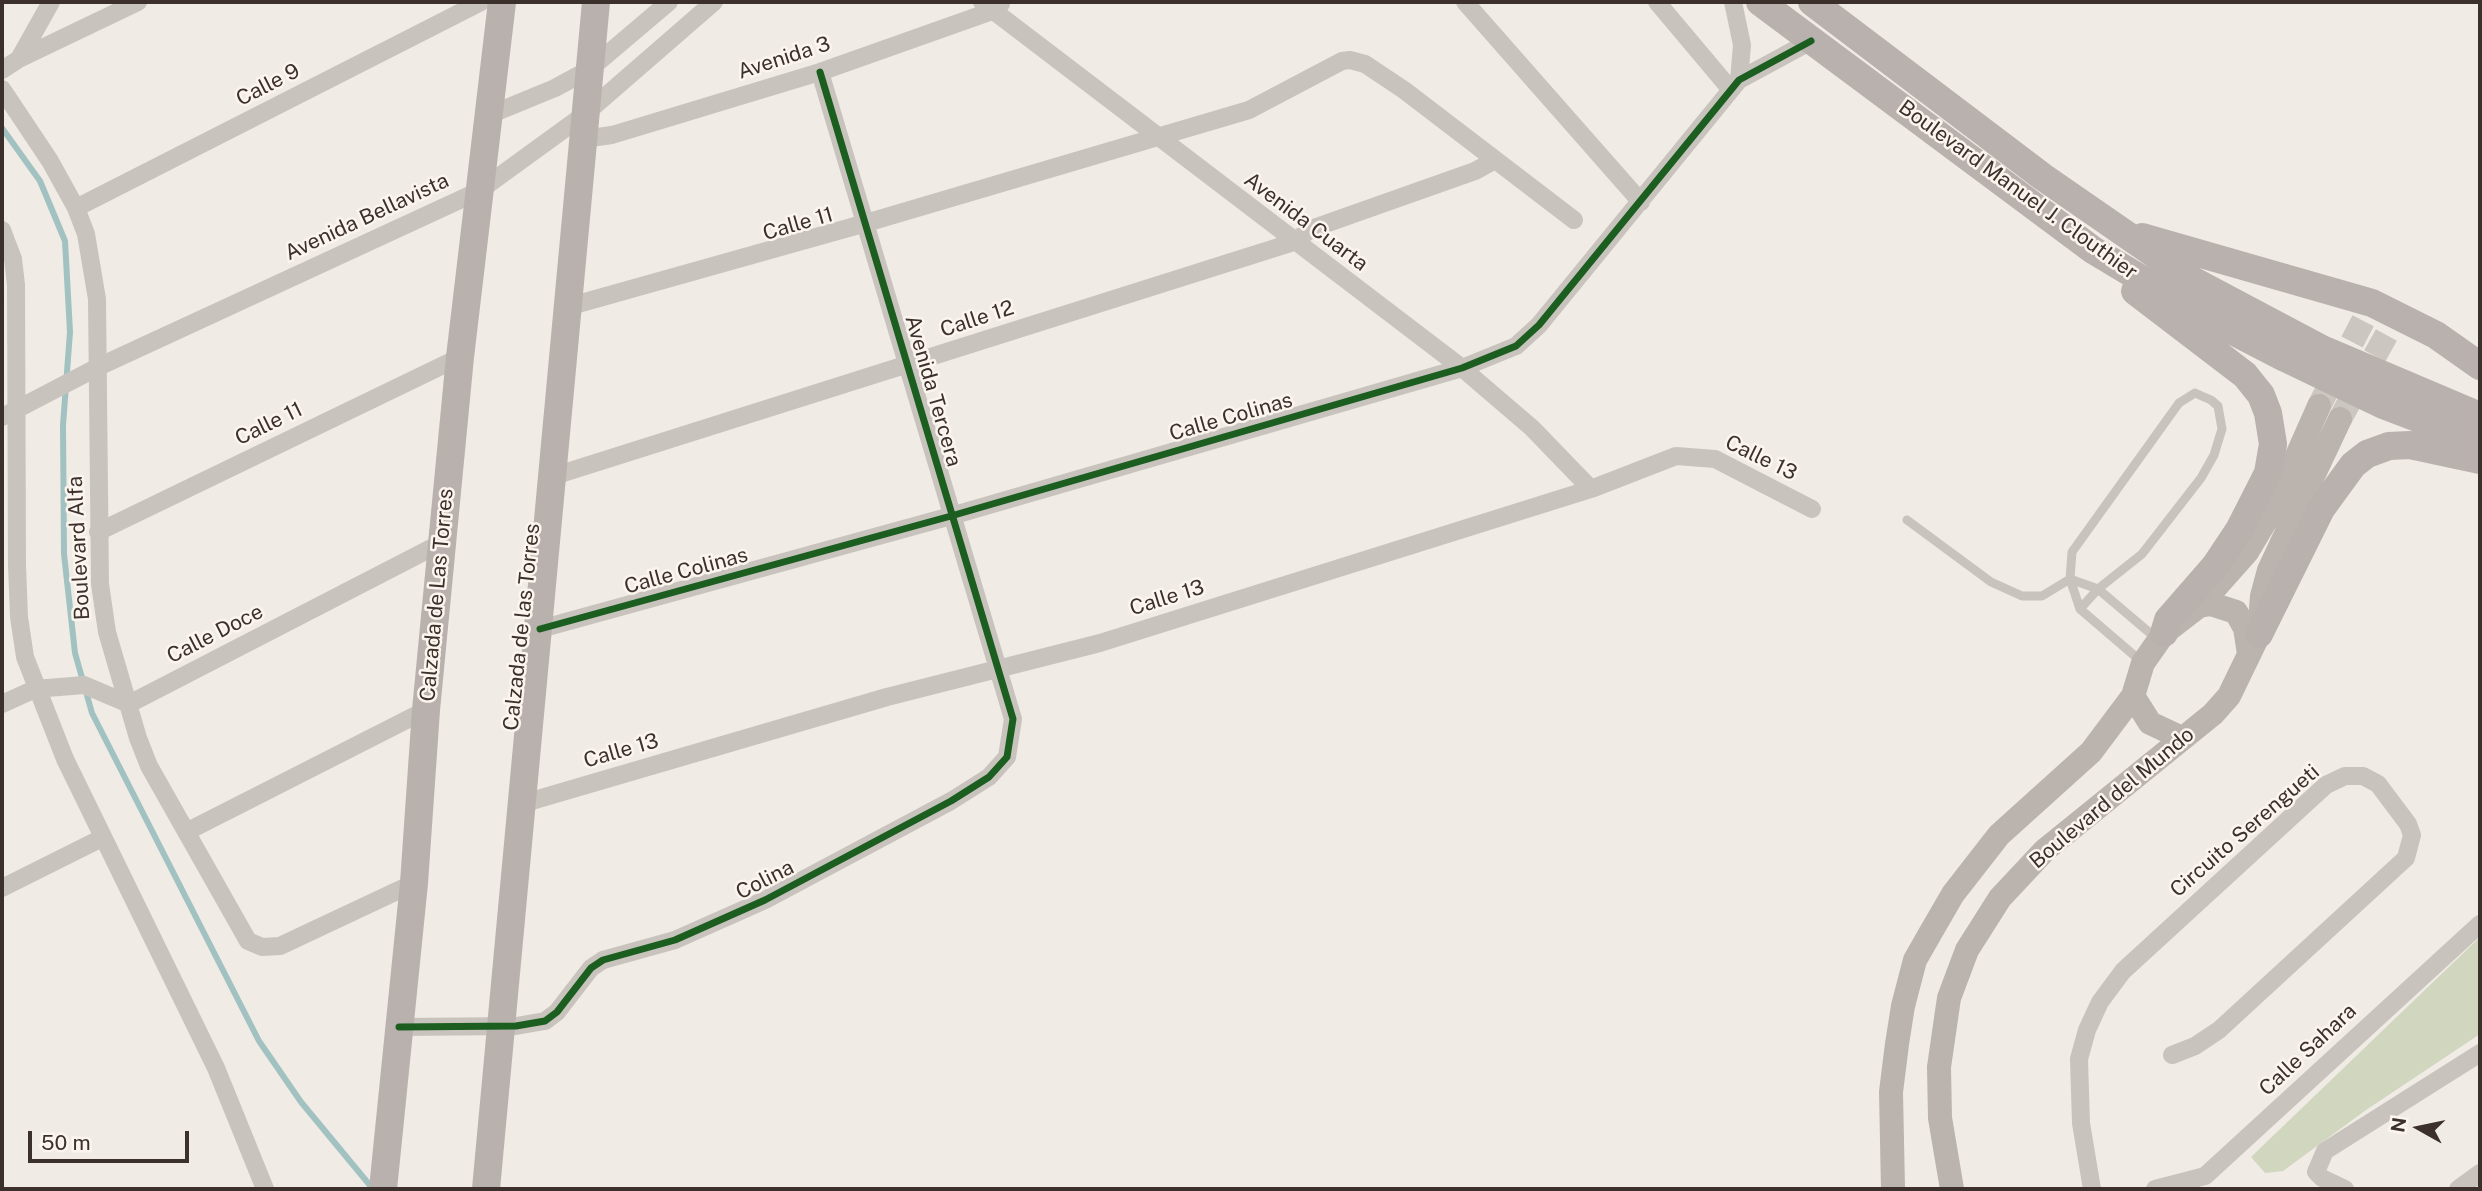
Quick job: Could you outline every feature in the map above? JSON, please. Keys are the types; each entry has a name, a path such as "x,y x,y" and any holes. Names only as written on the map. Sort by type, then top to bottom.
{"main road":[{"name":"Calzada de Las Torres","path":"384,1177 414,883 441,543 487,116 502,2"},
{"name":"Calzada de las Torres","path":"486,1189 596,2"},
{"name":"Boulevard Manuel J. Clouthier","path":"1760,2 2093,250 2198,313 2285,358 2383,405 2480,442"},
{"name":"Boulevard Manuel J. Clouthier","path":"1812,2 2117,230 2192,280 2265,321 2402,385 2480,416"},
{"path":"2117,230 2368,311 2480,366"},
{"path":"2093,250 2113,272 2169,320 2245,374 2261,395 2271,426 2272,459 2252,507 2215,566 2168,620 2161,636"},
{"path":"2254,644 2321,509 2353,465 2367,454 2389,446 2410,445 2480,460"}],"street":[{"path":"19,59 51,2"},
{"path":"2,70 19,59 138,2"},
{"name":"Calle 9","path":"76,208 481,2"},
{"path":"487,116 555,88 590,69 669,2"},
{"name":"Avenida Bellavista","path":"10,413 98,367 479,191 584,127 714,2"},
{"path":"1465,2 1641,202"},
{"path":"1657,2 1735,85"},
{"path":"1733,2 1742,46 1735,85"},
{"name":"Avenida 3","path":"584,127 612,135 820,72 994,4"},
{"name":"Avenida Cuarta","path":"994,4 1159,138 1462,368 1532,428 1591,489"},
{"name":"Calle Colinas","path":"540,629 951,516 1462,368 1516,346 1539,324 1735,85 1811,41"},
{"name":"Calle 11","path":"567,307 866,223 1249,110 1342,61 1355,61 1404,90 1574,219"},
{"name":"Avenida Tercera","path":"820,72 1013,719"},
{"name":"Boulevard Alfa","path":"2,89 50,161 76,208 86,234 97,299 98,532 107,632 149,766 248,940 262,947 280,946 414,883"},
{"name":"Calle 12","path":"554,477 1294,242 1311,229 1475,171 1495,160"},
{"path":"2,230 13,260 16,285 10,413 19,617 25,657 35,689 102,838 216,1068 265,1189"},
{"name":"Calle 11","path":"98,532 460,357"},
{"path":"1893,1189 1891,1092 1903,1006 1915,960 1953,894 1999,835 2091,752 2133,696 2143,663 2161,636 2199,606 2236,567 2261,530 2319,406"},
{"name":"Boulevard del Mundo","path":"1952,1189 1940,1118 1939,1067 1949,998 1966,950 2000,898 2045,850 2229,696 2254,644 2269,570 2340,419"},
{"name":"Calle 13","path":"521,804 874,701 1100,643 1591,489 1676,456 1692,455 1715,459 1812,509"},
{"name":"Calle Doce","path":"129,704 441,543"},
{"path":"2199,606 2211,604 2236,612 2254,644"},
{"path":"2,704 35,689 85,685 129,704"},
{"path":"2133,696 2138,709 2150,723 2182,738"},
{"path":"187,832 426,710"},
{"name":"Colina","path":"400,1027 531,1025 545,1021 557,1012 592,968 604,960 699,932 853,855 951,802 1000,767 1011,746 1013,719"},
{"name":"Circuito Serengueti","path":"2092,1189 2081,1123 2079,1059 2087,1030 2100,1002 2123,971 2326,785 2345,776 2362,776 2378,784 2408,824 2412,835 2406,858 2219,1030 2195,1046 2172,1055"},
{"path":"2,888 102,838"},
{"name":"Calle Sahara","path":"2155,1189 2205,1176 2480,924"},
{"path":"2345,1189 2322,1178 2316,1172 2318,1162 2325,1151 2480,1053"},
{"path":"2458,1189 2480,1173"}],"lane":[{"path":"2080,609 2098,589 2142,554 2188,500 2217,448 2222,429 2218,406 2211,400 2195,393 2172,412 2077,540 2072,552 2070,579 2080,609 2143,663"},
{"path":"1907,520 1991,582 2022,596 2042,596 2070,579"},
{"path":"2070,579 2098,589 2161,636"}],"green space":[{"path":"2480,937 2480,1034 2366,1110 2283,1171 2265,1173 2251,1157"}],"waterway":[{"path":"2,128 40,181 65,241 70,332 63,425 64,554 75,653 92,713 259,1041 301,1102 373,1189"}],"tunnel":[{"path":"2319,406 2364,319"},
{"path":"2340,419 2388,332"}],"cycle path":[{"path":"540,629 951,516 1462,368 1516,346 1539,325 1739,80 1811,41"},
{"path":"399,1027 516,1026 545,1021 557,1012 591,968 603,960 675,940 765,900 951,801 989,777 1007,757 1013,719 820,72"}]}
